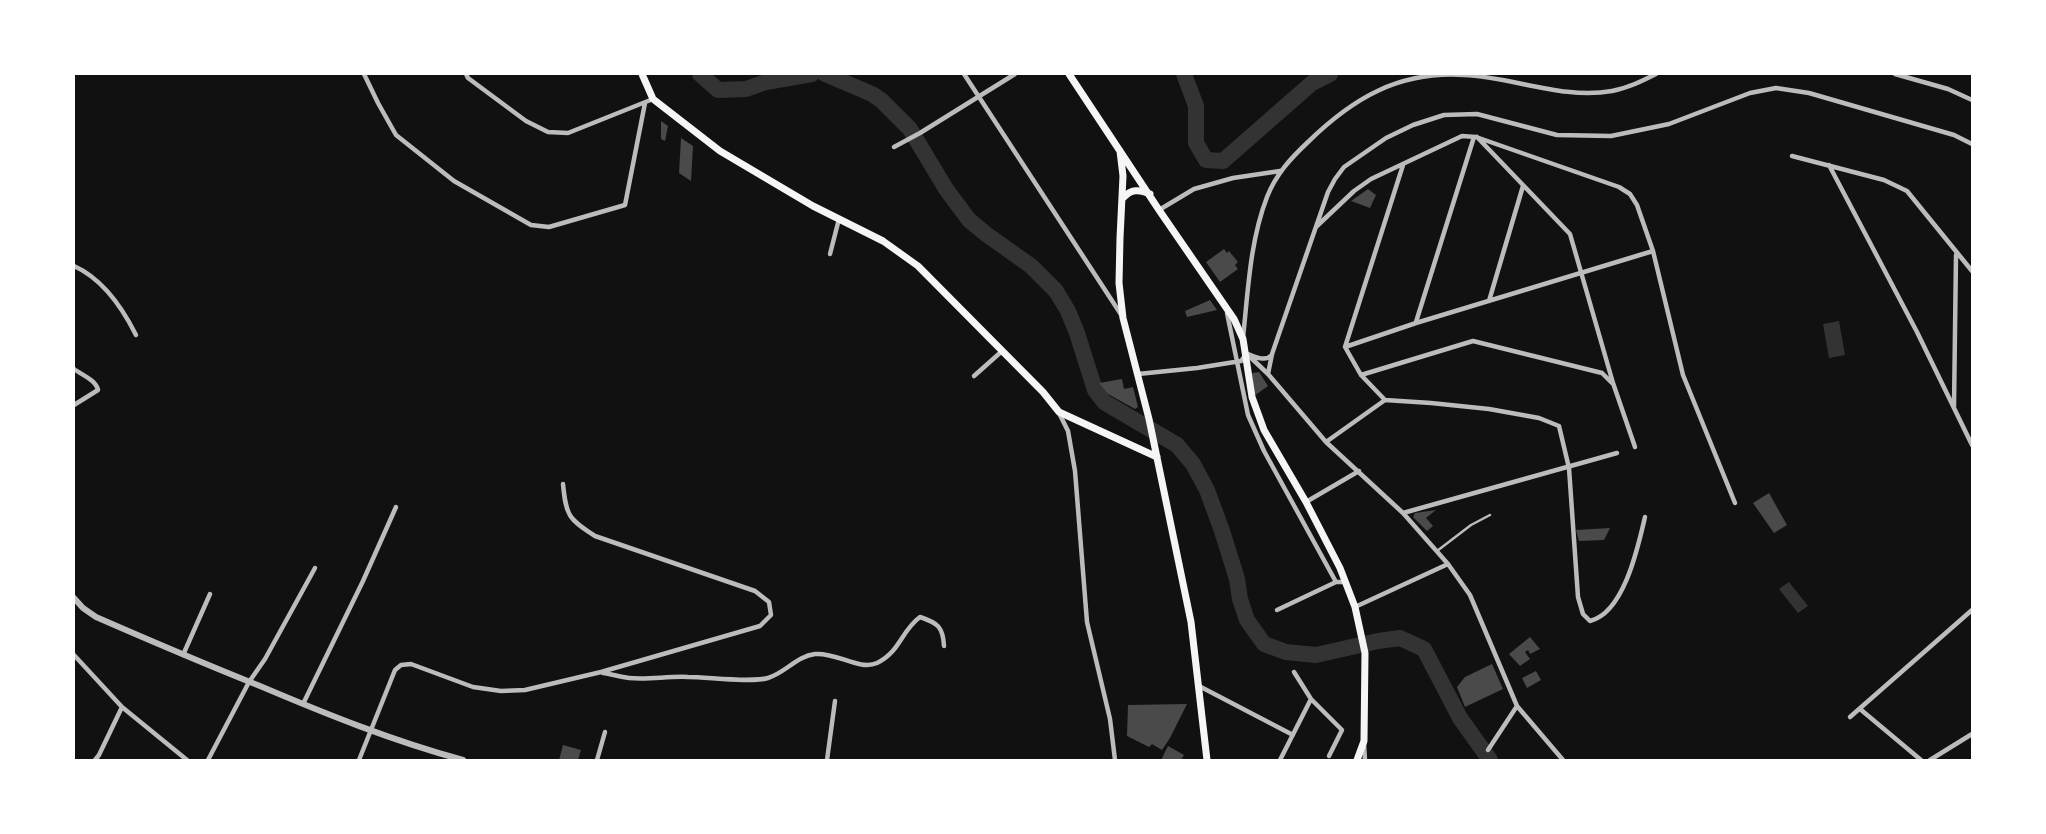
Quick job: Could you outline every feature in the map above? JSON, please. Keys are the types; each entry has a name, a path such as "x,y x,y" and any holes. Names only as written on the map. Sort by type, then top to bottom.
{"main road":[{"path":"642,74 653,99 720,151 813,206 883,241 918,266 1059,412 1157,457"},
{"path":"1069,74 1234,319 1247,356 1252,397 1265,430 1307,502 1340,568 1340,582 1355,607 1365,653 1364,741 1357,761"},
{"path":"1119,147 1123,176 1119,238 1119,283 1123,317 1149,419 1191,622 1207,761"},
{"path":"1123,198 1133,191 1150,194"}],"street":[{"path":"364,74 396,135 454,181 531,225 549,227 625,205 645,103"},
{"path":"467,76 477,74"},
{"path":"964,74 1123,317"},
{"path":"894,147 1015,74"},
{"path":"1243,339 1252,259 1260,218 1268,195 1280,171 1332,119 1359,99 1393,84 1436,75 1466,75 1588,93 1635,85 1656,74"},
{"path":"1895,74 1948,89 1972,100"},
{"path":"467,76 526,121 548,132 568,133 653,99"},
{"path":"1268,374 1272,354 1335,178 1344,167 1386,138 1413,124 1444,115 1477,114 1558,135 1611,136 1669,124 1750,93 1776,88 1809,93 1849,104 1954,135 1972,144"},
{"path":"1317,227 1354,191 1371,179 1462,136 1475,137 1619,187 1630,194 1637,205 1653,251 1683,375 1735,503"},
{"path":"1475,137 1570,234 1634,447"},
{"path":"1416,323 1475,137"},
{"path":"1792,156 1884,180 1906,191 1972,271"},
{"path":"1385,400 1361,375 1345,347 1403,164"},
{"path":"1829,165 1917,332 1972,445"},
{"path":"1159,210 1194,188 1233,178 1280,171"},
{"path":"1489,301 1524,186"},
{"path":"830,254 839,219"},
{"path":"1345,347 1653,251"},
{"path":"1954,408 1956,253"},
{"path":"74,266 90,274 102,286 128,319 136,335"},
{"path":"1103,288 1118,289 1119,283"},
{"path":"1226,308 1248,415 1264,451 1340,582 1277,610"},
{"path":"1361,375 1473,341 1602,373 1613,383"},
{"path":"974,376 1002,352"},
{"path":"1137,374 1236,362 1247,356 1264,359 1272,354"},
{"path":"1247,356 1268,374 1326,442 1402,513 1448,564 1470,595 1517,706 1563,761"},
{"path":"74,369 95,382 98,390 74,405"},
{"path":"1326,442 1385,400 1431,403 1539,418 1559,426 1569,468 1578,597 1583,614 1590,621 1600,619 1611,610 1637,551 1645,517"},
{"path":"1059,412 1068,431 1075,471 1087,622 1110,719 1115,761"},
{"path":"1402,513 1618,453"},
{"path":"1307,502 1359,471"},
{"path":"359,761 395,670 401,666 411,664 473,687 501,691 537,688 760,626 771,615 769,602 755,592 595,536 578,525 565,509 563,484"},
{"path":"303,704 396,507"},
{"path":"1355,607 1448,564"},
{"path":"208,761 249,682 265,659 315,568"},
{"path":"183,655 210,594"},
{"path":"74,598 96,617 183,655 371,730 463,761"},
{"path":"1850,718 1972,610"},
{"path":"601,672 627,678 755,680 768,678 808,655 817,654 834,655 863,666 872,665 892,653 902,641 905,632 920,617 935,622 943,632 944,646"},
{"path":"74,656 122,707 187,761"},
{"path":"1294,673 1311,699 1342,730 1329,757"},
{"path":"1199,686 1293,735"},
{"path":"1280,761 1311,699"},
{"path":"827,761 835,701"},
{"path":"1488,750 1517,706"},
{"path":"94,761 122,707"},
{"path":"1860,709 1921,761"},
{"path":"597,761 605,732"},
{"path":"1930,761 1972,734"},
{"path":"1364,741 1365,761"}],"lane":[{"path":"1437,551 1490,514"}],"shaded area":[{"path":"1839,321 1845,355 1829,358 1823,324"},
{"path":"1789,582 1808,606 1798,613 1779,589"}],"building":[{"path":"661,121 668,126 665,141 661,139"},
{"path":"681,138 693,146 691,181 679,173"},
{"path":"1368,189 1376,195 1370,208 1351,201"},
{"path":"1224,249 1238,262 1235,265 1238,269 1220,282 1206,262"},
{"path":"1210,300 1217,310 1187,317 1185,311"},
{"path":"1259,372 1268,386 1254,396 1252,373"},
{"path":"1122,379 1124,389 1133,387 1138,407 1135,409 1108,394 1099,383"},
{"path":"1769,493 1787,525 1774,533 1753,503"},
{"path":"1436,510 1426,518 1433,526 1427,531 1413,517 1415,513"},
{"path":"1610,528 1604,540 1579,541 1576,530"},
{"path":"1530,637 1540,649 1530,654 1528,650 1525,652 1530,659 1520,666 1509,654"},
{"path":"1492,664 1503,689 1465,707 1457,687 1465,677"},
{"path":"1536,671 1541,680 1527,688 1522,678"},
{"path":"1187,704 1162,750 1127,736 1128,705"},
{"path":"563,745 581,750 578,760 559,760"},
{"path":"1168,746 1184,755 1181,760 1161,760"}],"waterway":[{"path":"700,74 718,90 746,89 766,82 812,74"},
{"path":"825,74 872,94 910,129 946,189 969,220 1031,266 1056,291 1077,333 1095,390 1104,402 1177,445 1193,464 1207,490 1222,531 1247,620 1264,644 1286,652 1316,655 1400,638 1424,649 1460,718 1490,760"},
{"path":"1184,74 1196,106 1196,143 1206,160 1223,161 1312,83 1330,74"}]}
